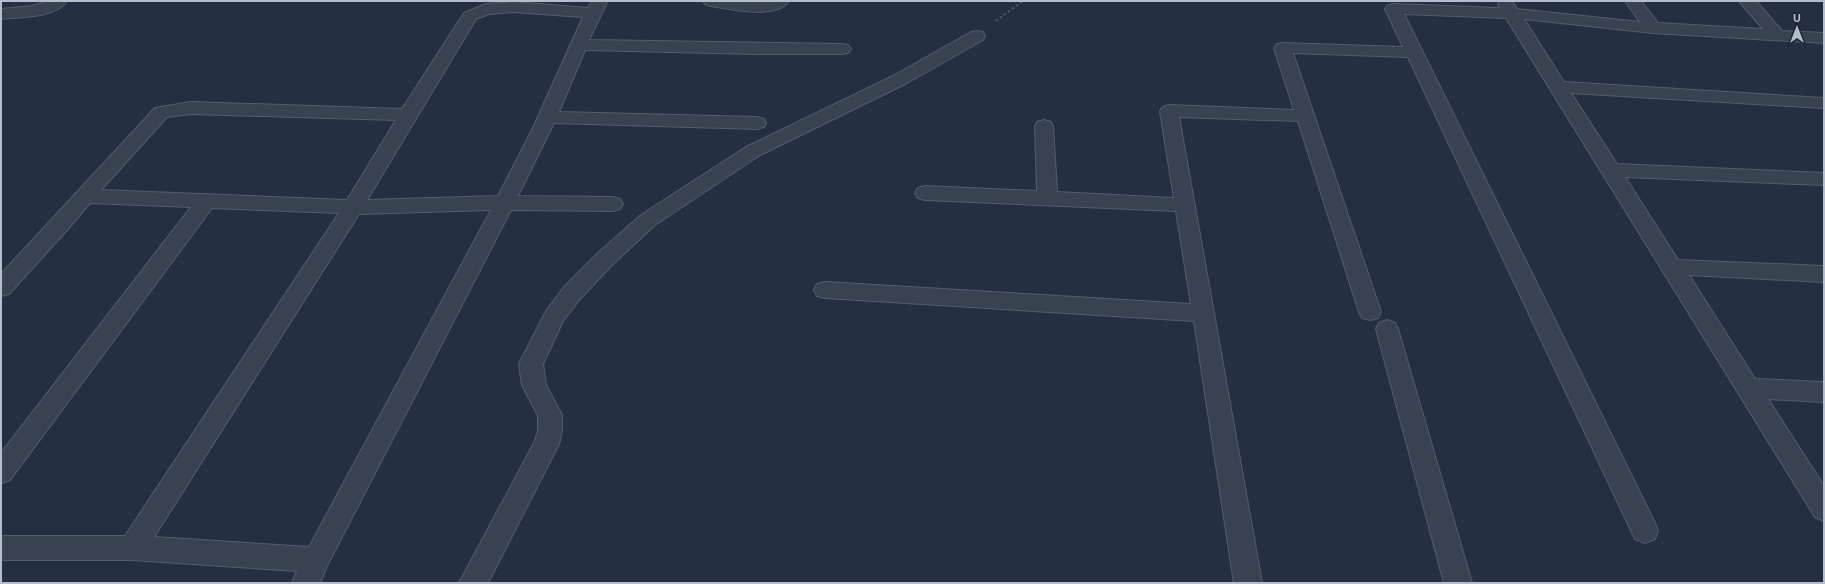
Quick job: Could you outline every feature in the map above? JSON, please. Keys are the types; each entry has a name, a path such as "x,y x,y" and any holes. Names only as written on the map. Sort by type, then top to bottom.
{"street":[{"path":"1,14 37,10 49,7 59,1"},
{"path":"711,1 759,7 772,6 781,1"},
{"path":"1633,1 1653,28"},
{"path":"1747,1 1778,36"},
{"path":"1,548 132,548 311,571 549,117 578,45 597,7 512,7 486,9 470,16 352,206 132,548"},
{"path":"1508,7 1824,509"},
{"path":"1645,531 1393,9 1508,7 1653,28 1824,38"},
{"path":"473,583 546,444 550,431 550,415 534,385 531,364 554,318 572,293 606,258 648,220 753,151 899,80 977,36"},
{"path":"578,45 757,49 842,49"},
{"path":"1414,52 1283,48 1379,321 1458,583"},
{"path":"1558,87 1824,103"},
{"path":"1,288 61,224 84,196 161,112 192,108 408,115"},
{"path":"1248,583 1186,205 1169,111 1306,116"},
{"path":"549,117 756,123"},
{"path":"1044,126 1047,199"},
{"path":"1610,170 1824,179"},
{"path":"925,193 1186,205"},
{"path":"84,196 352,206 505,203 613,204"},
{"path":"1,472 207,201"},
{"path":"1672,267 1824,274"},
{"path":"825,290 1204,313"},
{"path":"1748,388 1824,392"}],"path":[{"path":"977,36 1023,1"}]}
